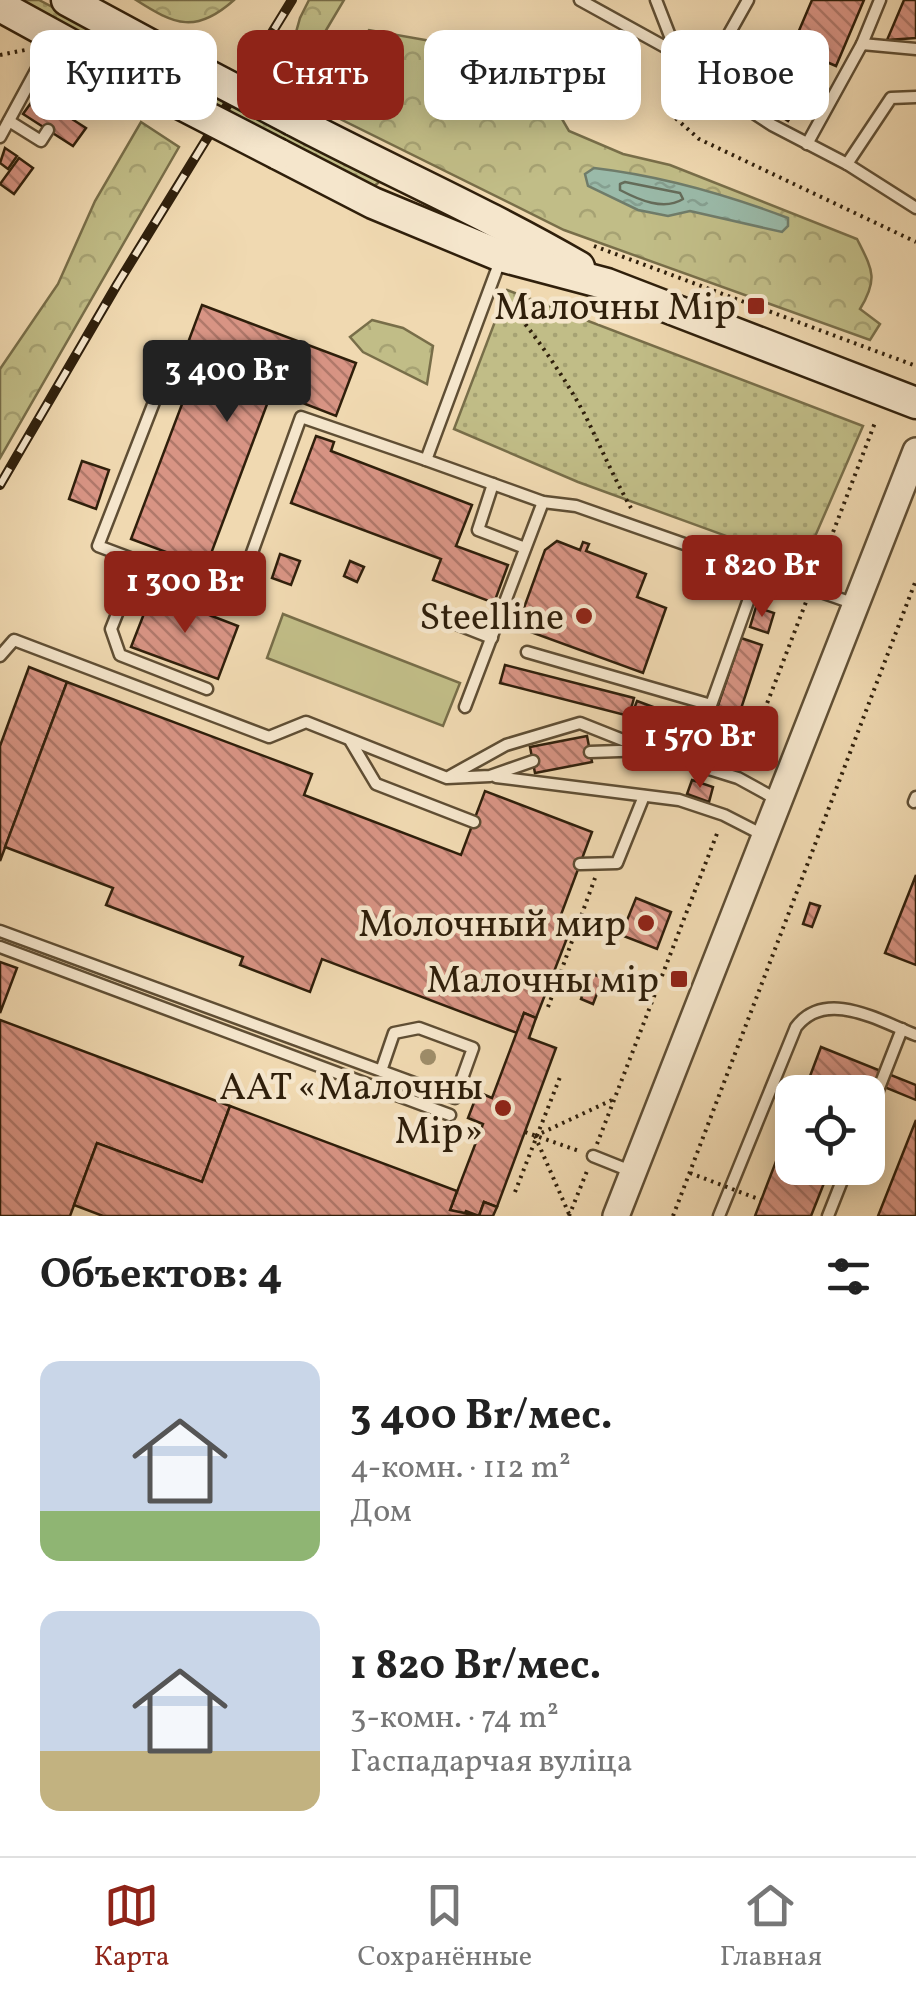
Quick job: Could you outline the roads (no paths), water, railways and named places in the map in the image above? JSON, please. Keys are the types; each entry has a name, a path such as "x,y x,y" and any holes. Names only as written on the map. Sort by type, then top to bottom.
{"main road":[{"path":"67,0 393,173 507,243"},
{"path":"0,6 30,32"},
{"path":"212,120 373,203 507,243 916,403"},
{"path":"373,203 393,190 393,173"}],"street":[{"path":"616,1216 916,452"}],"lane":[{"path":"580,0 661,45"},
{"path":"656,0 668,30"},
{"path":"731,30 748,0"},
{"path":"807,144 862,44 880,0"},
{"path":"862,44 916,49"},
{"path":"0,137 30,83"},
{"path":"846,164 891,98 916,97"},
{"path":"764,120 916,208"},
{"path":"9,121 41,141 48,130"},
{"path":"426,460 507,243"},
{"path":"170,361 98,546 236,598 301,417 543,502 576,506 856,604"},
{"path":"493,484 478,530 526,548"},
{"path":"465,707 543,502"},
{"path":"138,562 111,629 120,655 207,689"},
{"path":"528,652 711,706 760,568"},
{"path":"436,616 492,638"},
{"path":"0,656 14,640 269,737 306,722 447,778 490,776 694,804 765,836"},
{"path":"447,778 506,745 580,724 738,778 779,801"},
{"path":"350,740 376,784 474,822"},
{"path":"590,752 648,750"},
{"path":"490,776 532,761"},
{"path":"580,864 617,863 644,796"},
{"path":"0,930 381,1071 454,1098 473,1048 419,1028 394,1033 381,1071"},
{"path":"0,947 450,1114"},
{"path":"719,1216 796,1028 805,1015 844,1006 916,1035"},
{"path":"884,1075 902,1030"},
{"path":"592,1156 634,1172"},
{"path":"828,1216 840,1185"}],"water":[{"path":"594,168 717,194 788,218 788,226 782,232 690,211 668,216 638,210 588,186 585,174"}],"railway":[{"path":"0,485 118,283 292,0"}],"place":[{"name":"Малочны Мір","path":"756,306"},
{"name":"Steelline","path":"584,616"},
{"name":"Молочный мир","path":"646,923"},
{"name":"Малочны мір","path":"679,979"},
{"name":"ААТ «Малочны Мір»","path":"503,1108"}]}
